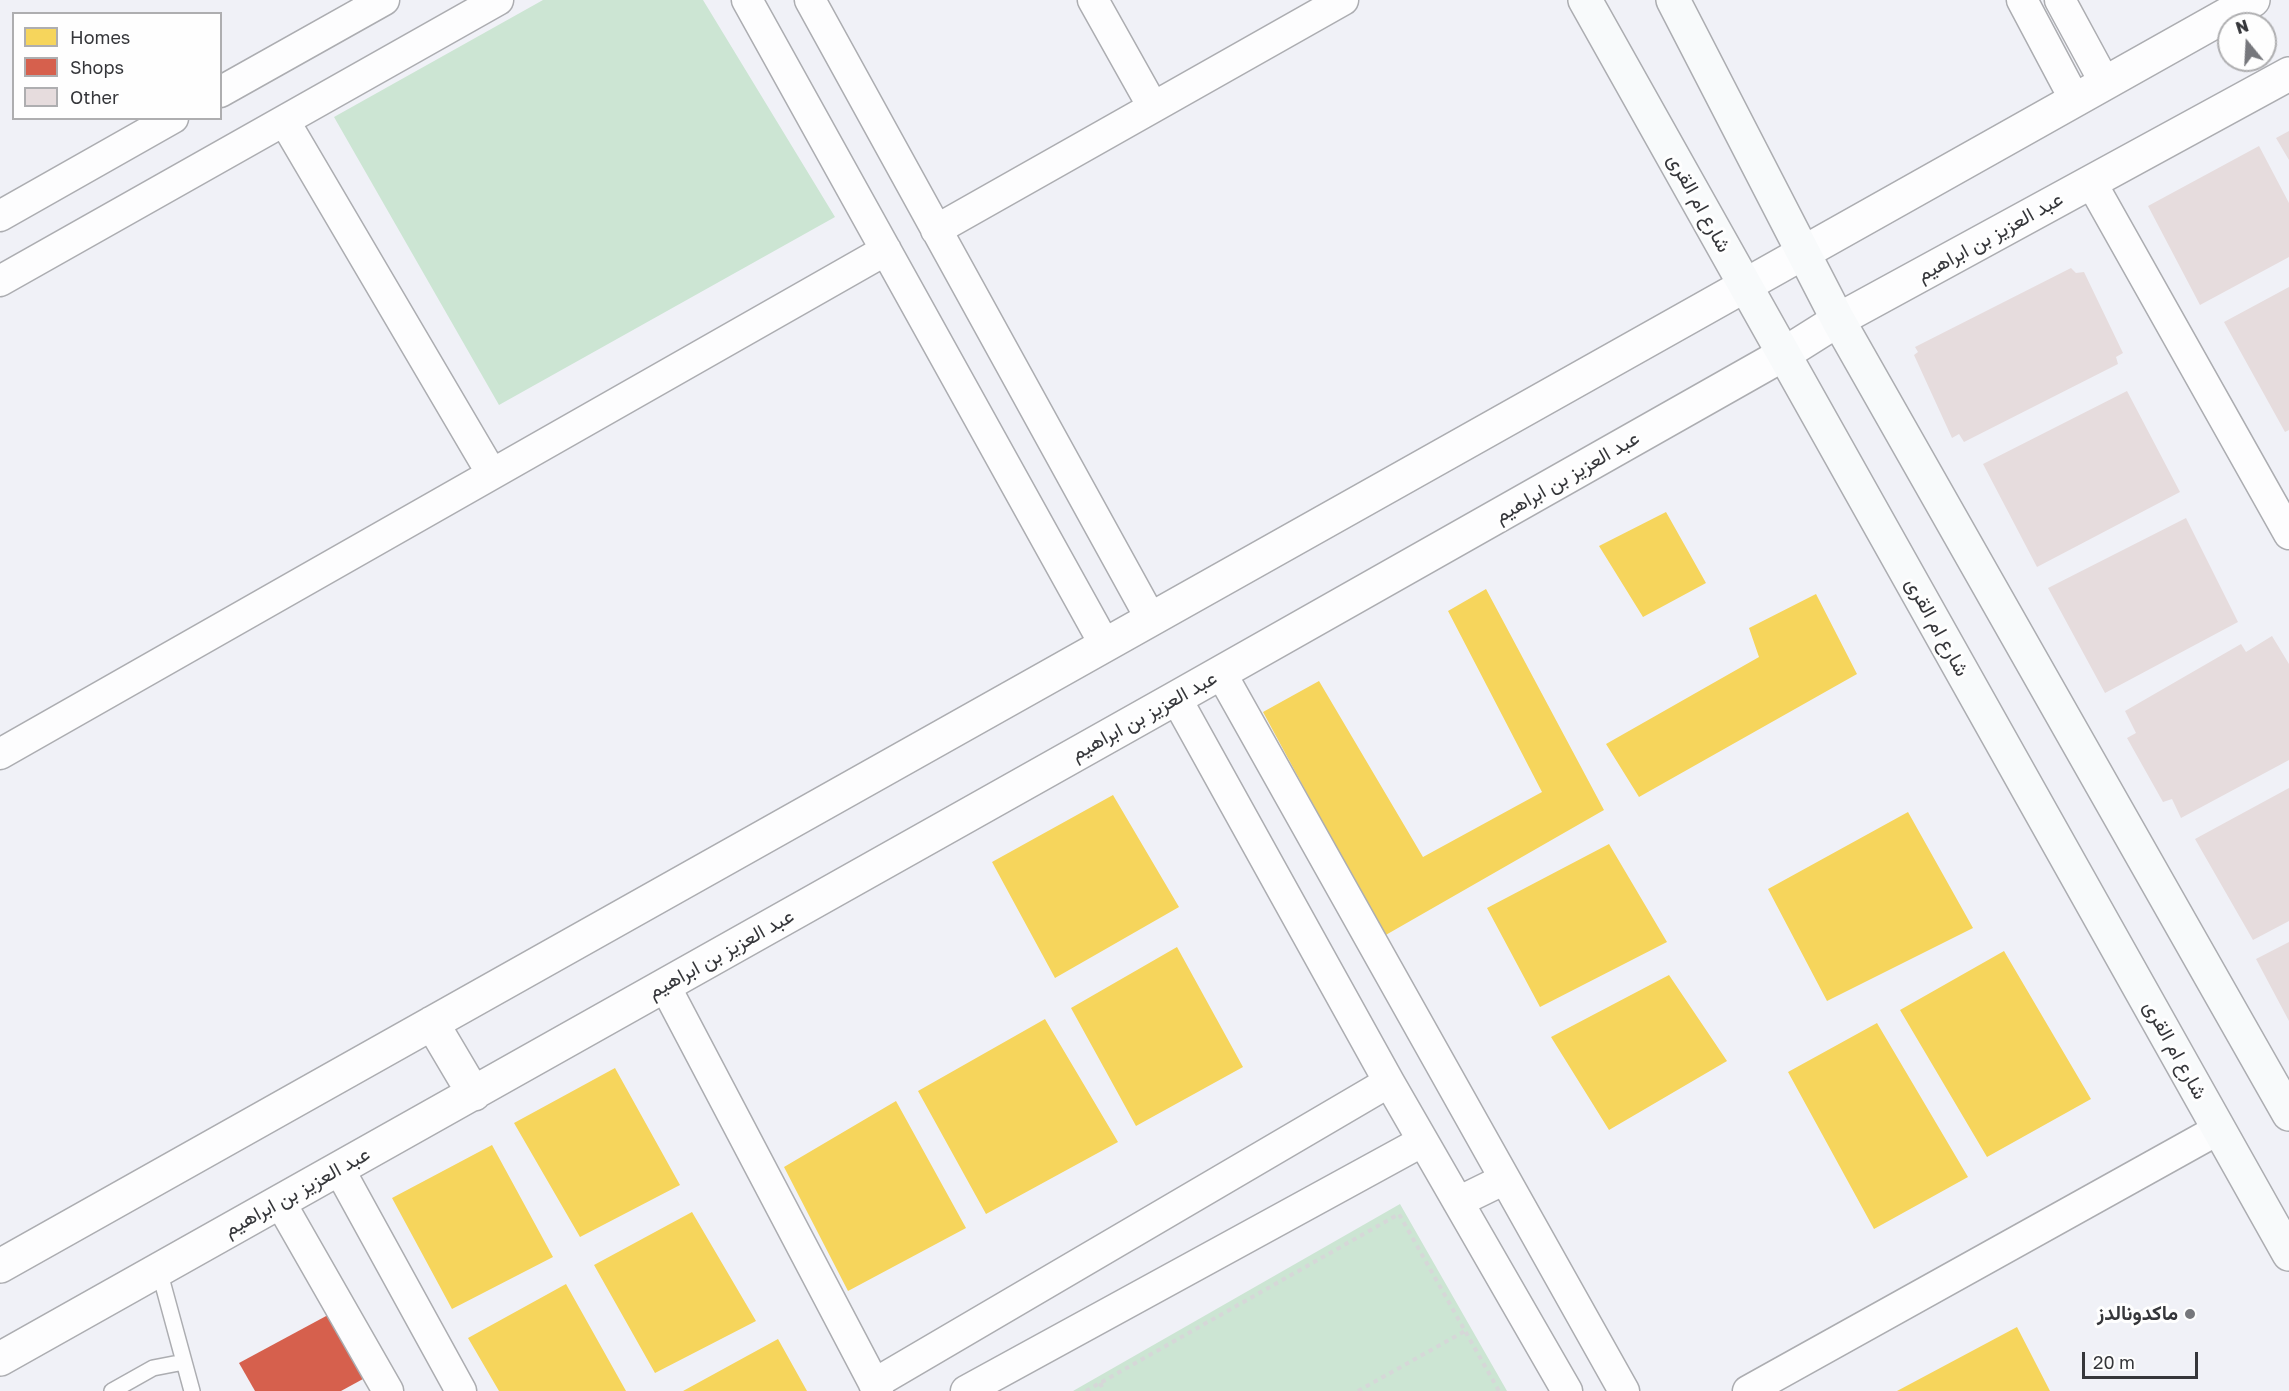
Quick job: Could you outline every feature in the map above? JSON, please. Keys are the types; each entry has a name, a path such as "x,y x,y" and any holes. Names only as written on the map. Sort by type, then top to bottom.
{"main road":[{"name":"شارع ام القرى","path":"1585,0 2289,1254"},
{"path":"1673,0 1838,320 2289,1114"}],"street":[{"path":"222,91 384,0"},
{"path":"0,281 498,0"},
{"path":"747,0 1105,645"},
{"path":"810,0 1151,619"},
{"path":"1093,0 1153,107"},
{"path":"936,230 1343,0"},
{"path":"2022,0 2075,99"},
{"path":"2060,0 2105,83"},
{"path":"0,1266 2253,0"},
{"name":"عبد العزيز بن ابراهيم","path":"0,1359 1221,673 1784,354 1838,320 2289,74"},
{"path":"0,216 169,120"},
{"path":"285,122 492,474"},
{"path":"2091,182 2289,534"},
{"path":"0,754 886,250"},
{"path":"1221,673 1624,1391"},
{"path":"1176,698 1389,1082 1567,1391"},
{"path":"664,986 876,1387 1389,1082"},
{"path":"432,1023 474,1094"},
{"path":"1748,1391 2219,1129"},
{"path":"966,1391 1423,1141"},
{"path":"339,1169 461,1391"},
{"path":"1458,1202 1505,1179"},
{"path":"280,1202 388,1391"}],"lane":[{"path":"159,1270 192,1391"},
{"path":"112,1391 153,1368 184,1362"}],"path":[{"path":"1086,1391 1399,1214 1499,1391"},
{"path":"1358,1391 1466,1331"},
{"path":"1100,1383 1104,1391"}],"green space":[{"path":"543,0 703,0 835,217 499,405 334,117"},
{"path":"1400,1204 1507,1391 1073,1391"}],"building: Homes":[{"path":"1666,512 1706,583 1643,617 1599,546"},
{"path":"1486,589 1604,810 1384,936 1263,712 1319,681 1423,857 1542,792 1448,611"},
{"path":"1816,594 1857,674 1639,797 1606,744 1759,657 1749,628"},
{"path":"1113,795 1179,907 1055,978 992,862"},
{"path":"1908,812 1973,928 1827,1001 1768,889"},
{"path":"1609,844 1667,942 1540,1007 1487,908"},
{"path":"1177,947 1243,1067 1136,1126 1071,1008"},
{"path":"2004,951 2091,1099 1987,1157 1900,1010"},
{"path":"1669,975 1727,1061 1609,1130 1551,1037"},
{"path":"1045,1019 1118,1142 986,1214 918,1091"},
{"path":"1877,1023 1968,1177 1874,1229 1788,1072"},
{"path":"615,1068 680,1185 580,1237 514,1123"},
{"path":"896,1101 966,1228 848,1291 784,1167"},
{"path":"492,1145 553,1257 452,1309 392,1198"},
{"path":"692,1212 756,1321 655,1373 594,1265"},
{"path":"566,1284 626,1391 499,1391 468,1338"},
{"path":"2017,1327 2050,1391 1897,1391"},
{"path":"778,1339 807,1391 683,1391"}],"building: Shops":[{"path":"328,1315 363,1379 341,1391 255,1391 239,1363"}],"building: Other":[{"path":"2289,131 2289,160 2276,138"},
{"path":"2259,146 2289,203 2289,257 2200,305 2148,206"},
{"path":"2071,268 2076,273 2084,272 2123,353 2116,357 2118,364 1964,442 1959,434 1952,438 1914,355 1918,352 1915,347"},
{"path":"2289,287 2289,430 2285,432 2224,322"},
{"path":"2127,391 2180,492 2037,567 1983,464"},
{"path":"2186,518 2238,622 2105,693 2048,588"},
{"path":"2272,636 2289,664 2289,760 2181,818 2172,799 2163,802 2127,738 2136,733 2125,711 2241,644 2246,652"},
{"path":"2289,788 2289,921 2253,940 2195,839"},
{"path":"2289,942 2289,1021 2256,959"}],"place":[{"name":"ماكدونالدز","path":"2190,1314"}]}
